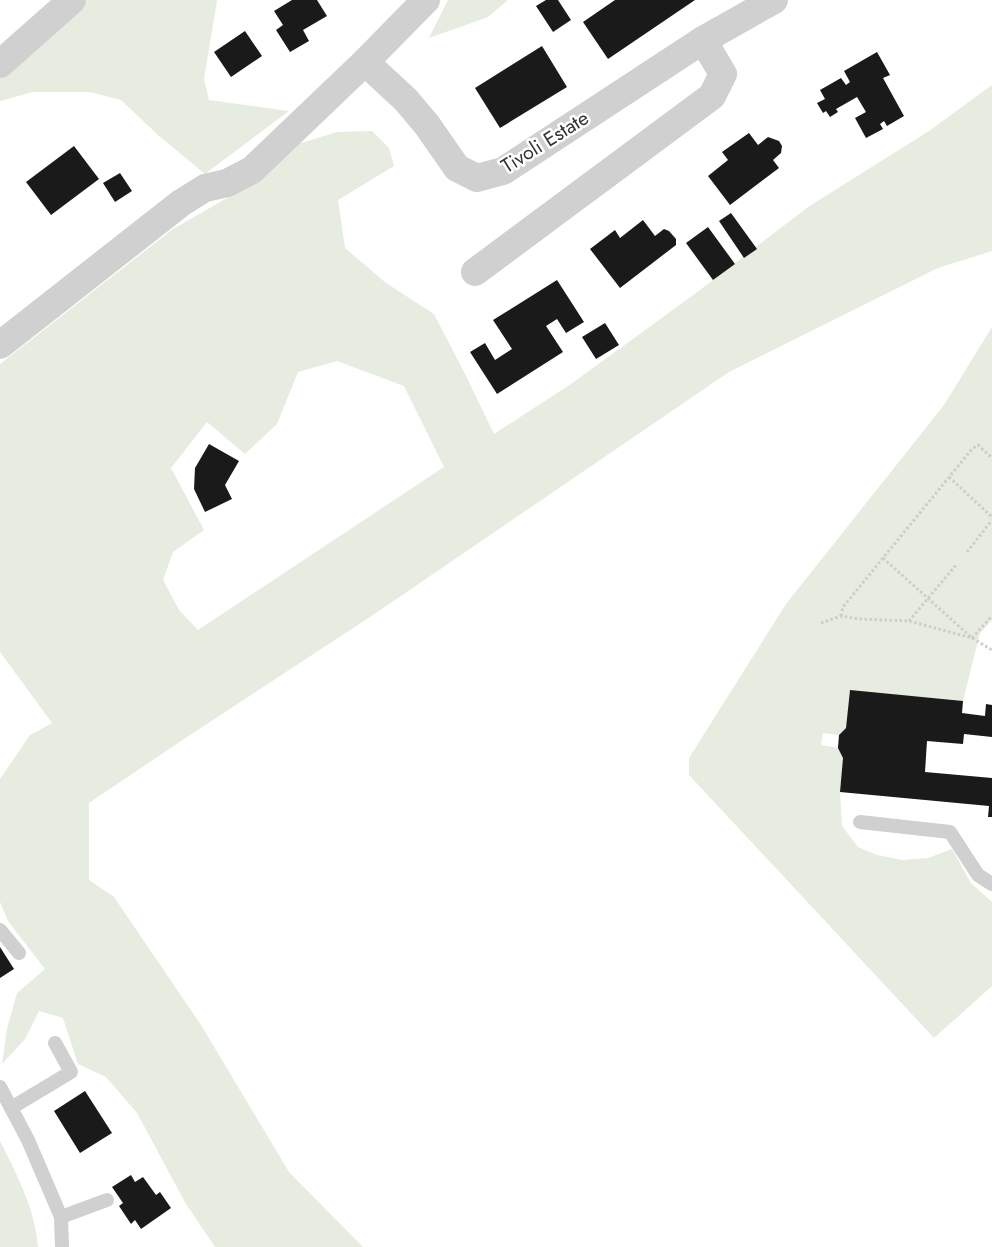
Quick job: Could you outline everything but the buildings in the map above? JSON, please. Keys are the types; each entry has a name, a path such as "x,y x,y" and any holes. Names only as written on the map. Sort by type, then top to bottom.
{"street":[{"path":"0,64 72,0"},
{"path":"0,344 181,203 205,188 227,183 252,170 365,62 426,0"},
{"name":"Tivoli Estate","path":"365,62 406,100 427,125 457,168 477,178 503,171 703,40 774,0"},
{"path":"475,272 712,96 723,74 703,40"}],"lane":[{"path":"860,822 950,832 978,875 992,884"},
{"path":"0,930 19,953"},
{"path":"11,1108 71,1072 55,1043"},
{"path":"0,1087 28,1140 61,1217 62,1247"},
{"path":"61,1217 107,1200"}],"path":[{"path":"841,616 843,607 972,449 978,445 992,458"},
{"path":"949,477 992,519 967,552"},
{"path":"883,558 972,638 992,650"},
{"path":"909,621 956,565"},
{"path":"821,623 841,616 859,619 909,621 972,638"},
{"path":"972,638 992,616"}],"shaded area":[{"path":"80,0 217,1 204,79 209,100 289,111 205,174 158,135 121,100 90,92 33,92 0,101 0,52"},
{"path":"448,0 508,0 488,17 429,38"},
{"path":"992,85 992,251 938,268 729,372 373,615 89,803 89,880 114,897 201,1025 289,1172 363,1247 215,1247 186,1204 137,1113 106,1077 78,1064 63,1018 39,1011 25,1039 2,1064 7,1029 17,993 45,969 8,921 0,902 0,779 30,735 52,723 0,652 0,364 173,229 257,181 295,145 337,132 372,131 389,148 394,166 338,200 345,248 386,283 434,314 494,434 571,384 696,293 808,207 929,131","holes":["337,361 404,386 444,467 198,630 179,610 163,580 173,552 204,530 171,468 207,422 245,454 277,424 298,372"]},
{"path":"992,327 992,620 980,633 963,701 850,691 846,728 839,735 823,733 821,745 838,748 843,758 840,792 842,826 858,847 877,855 902,860 928,858 952,849 971,883 992,902 992,986 934,1038 689,775 689,758 786,604 944,405"},
{"path":"0,1141 19,1179 29,1206 38,1247 0,1247"}]}
